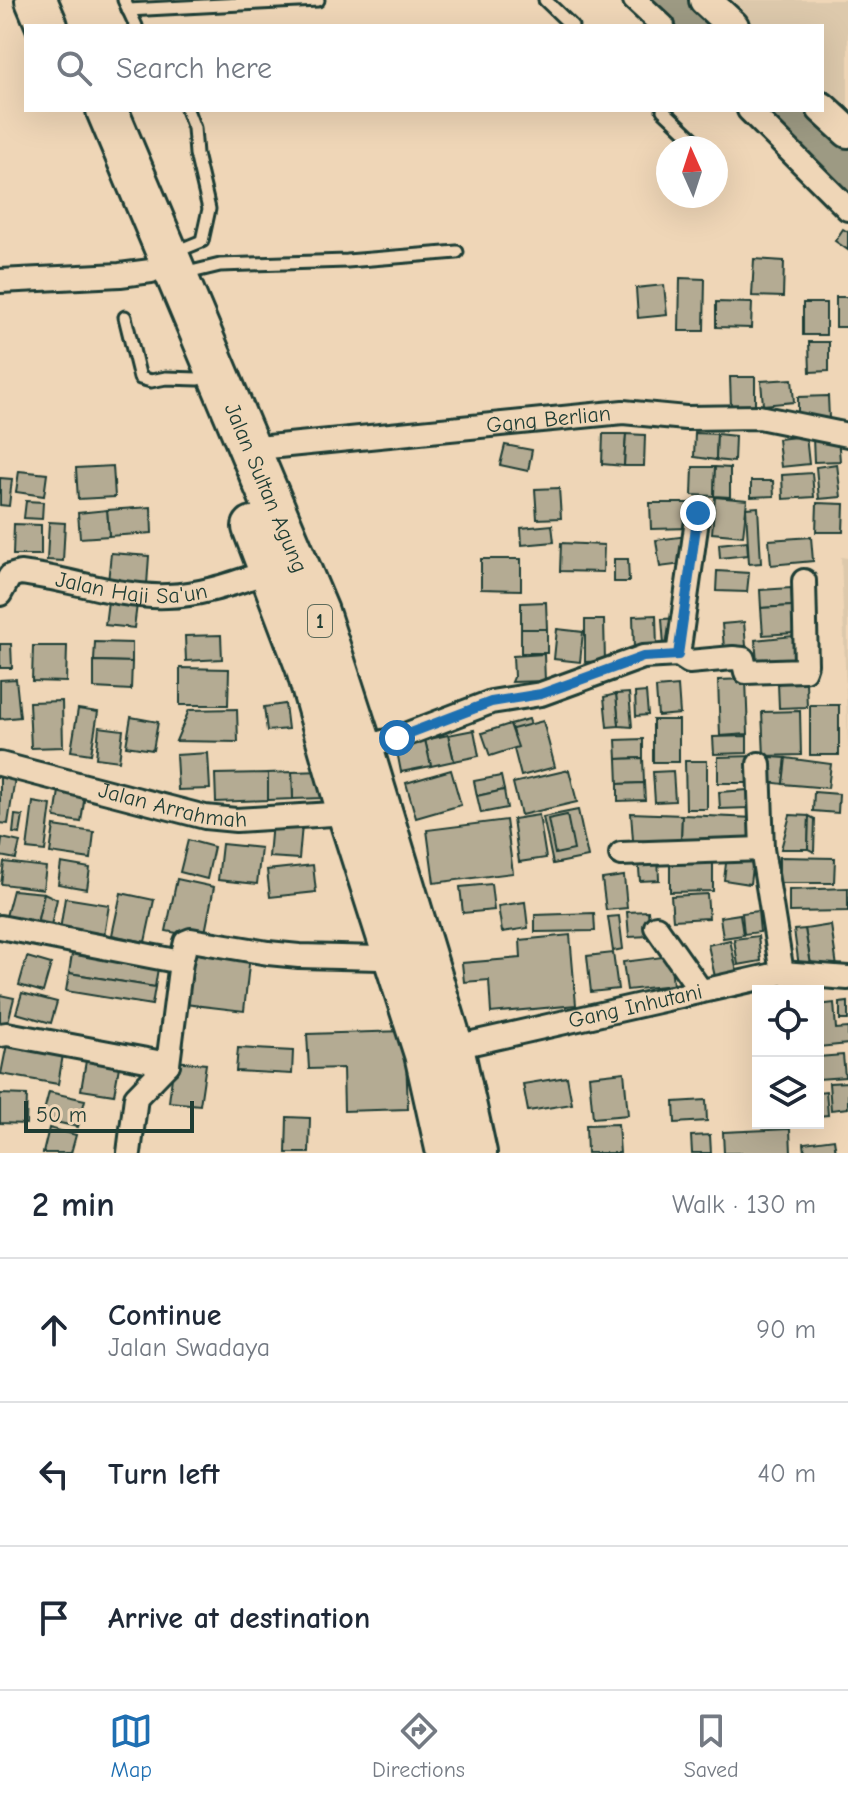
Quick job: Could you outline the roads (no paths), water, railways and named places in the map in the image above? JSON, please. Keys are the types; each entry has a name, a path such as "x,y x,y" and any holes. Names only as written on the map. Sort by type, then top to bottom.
{"highway":[{"path":"36,0 46,24"},
{"path":"61,0 71,24"},
{"name":"Jalan Sultan Agung","path":"84,112 165,267 318,612 362,748 439,1051 447,1153"},
{"name":"Jalan Sultan Agung","path":"108,112 165,267 198,379 306,666 348,813 394,956 439,1051 476,1153"}],"street":[{"path":"635,0 661,24"},
{"path":"824,110 848,132"},
{"path":"751,112 848,209"},
{"path":"0,281 120,275 165,267"},
{"name":"Gang Berlian","path":"248,449 623,412 686,418 759,417 848,435"},
{"path":"678,655 698,513"},
{"name":"Jalan Haji Sa'un","path":"0,594 10,576 20,573 115,592 170,596 212,589 270,571"},
{"path":"362,748 491,702 541,694 643,657 678,655 689,662 743,659 746,672 805,670 804,581"},
{"name":"Jalan Arrahmah","path":"0,764 205,817 245,820 348,813"},
{"path":"759,764 762,849 782,973"},
{"path":"621,854 762,849"},
{"path":"0,927 181,962"},
{"path":"656,927 701,991"},
{"path":"129,1153 136,1097 168,1064 184,944 191,940 299,956 394,956"},
{"name":"Gang Inhutani","path":"439,1051 782,973 848,978"},
{"path":"0,1035 168,1064"}],"lane":[{"path":"135,24 126,5 318,0"},
{"path":"545,0 570,24"},
{"path":"165,267 202,241 209,209 196,154 194,128 188,112"},
{"path":"665,112 690,136"},
{"path":"165,267 347,261 457,252"},
{"path":"125,317 140,378 151,381 198,379"}],"waterway":[{"path":"662,0 688,24"},
{"path":"782,112 848,173"}]}
